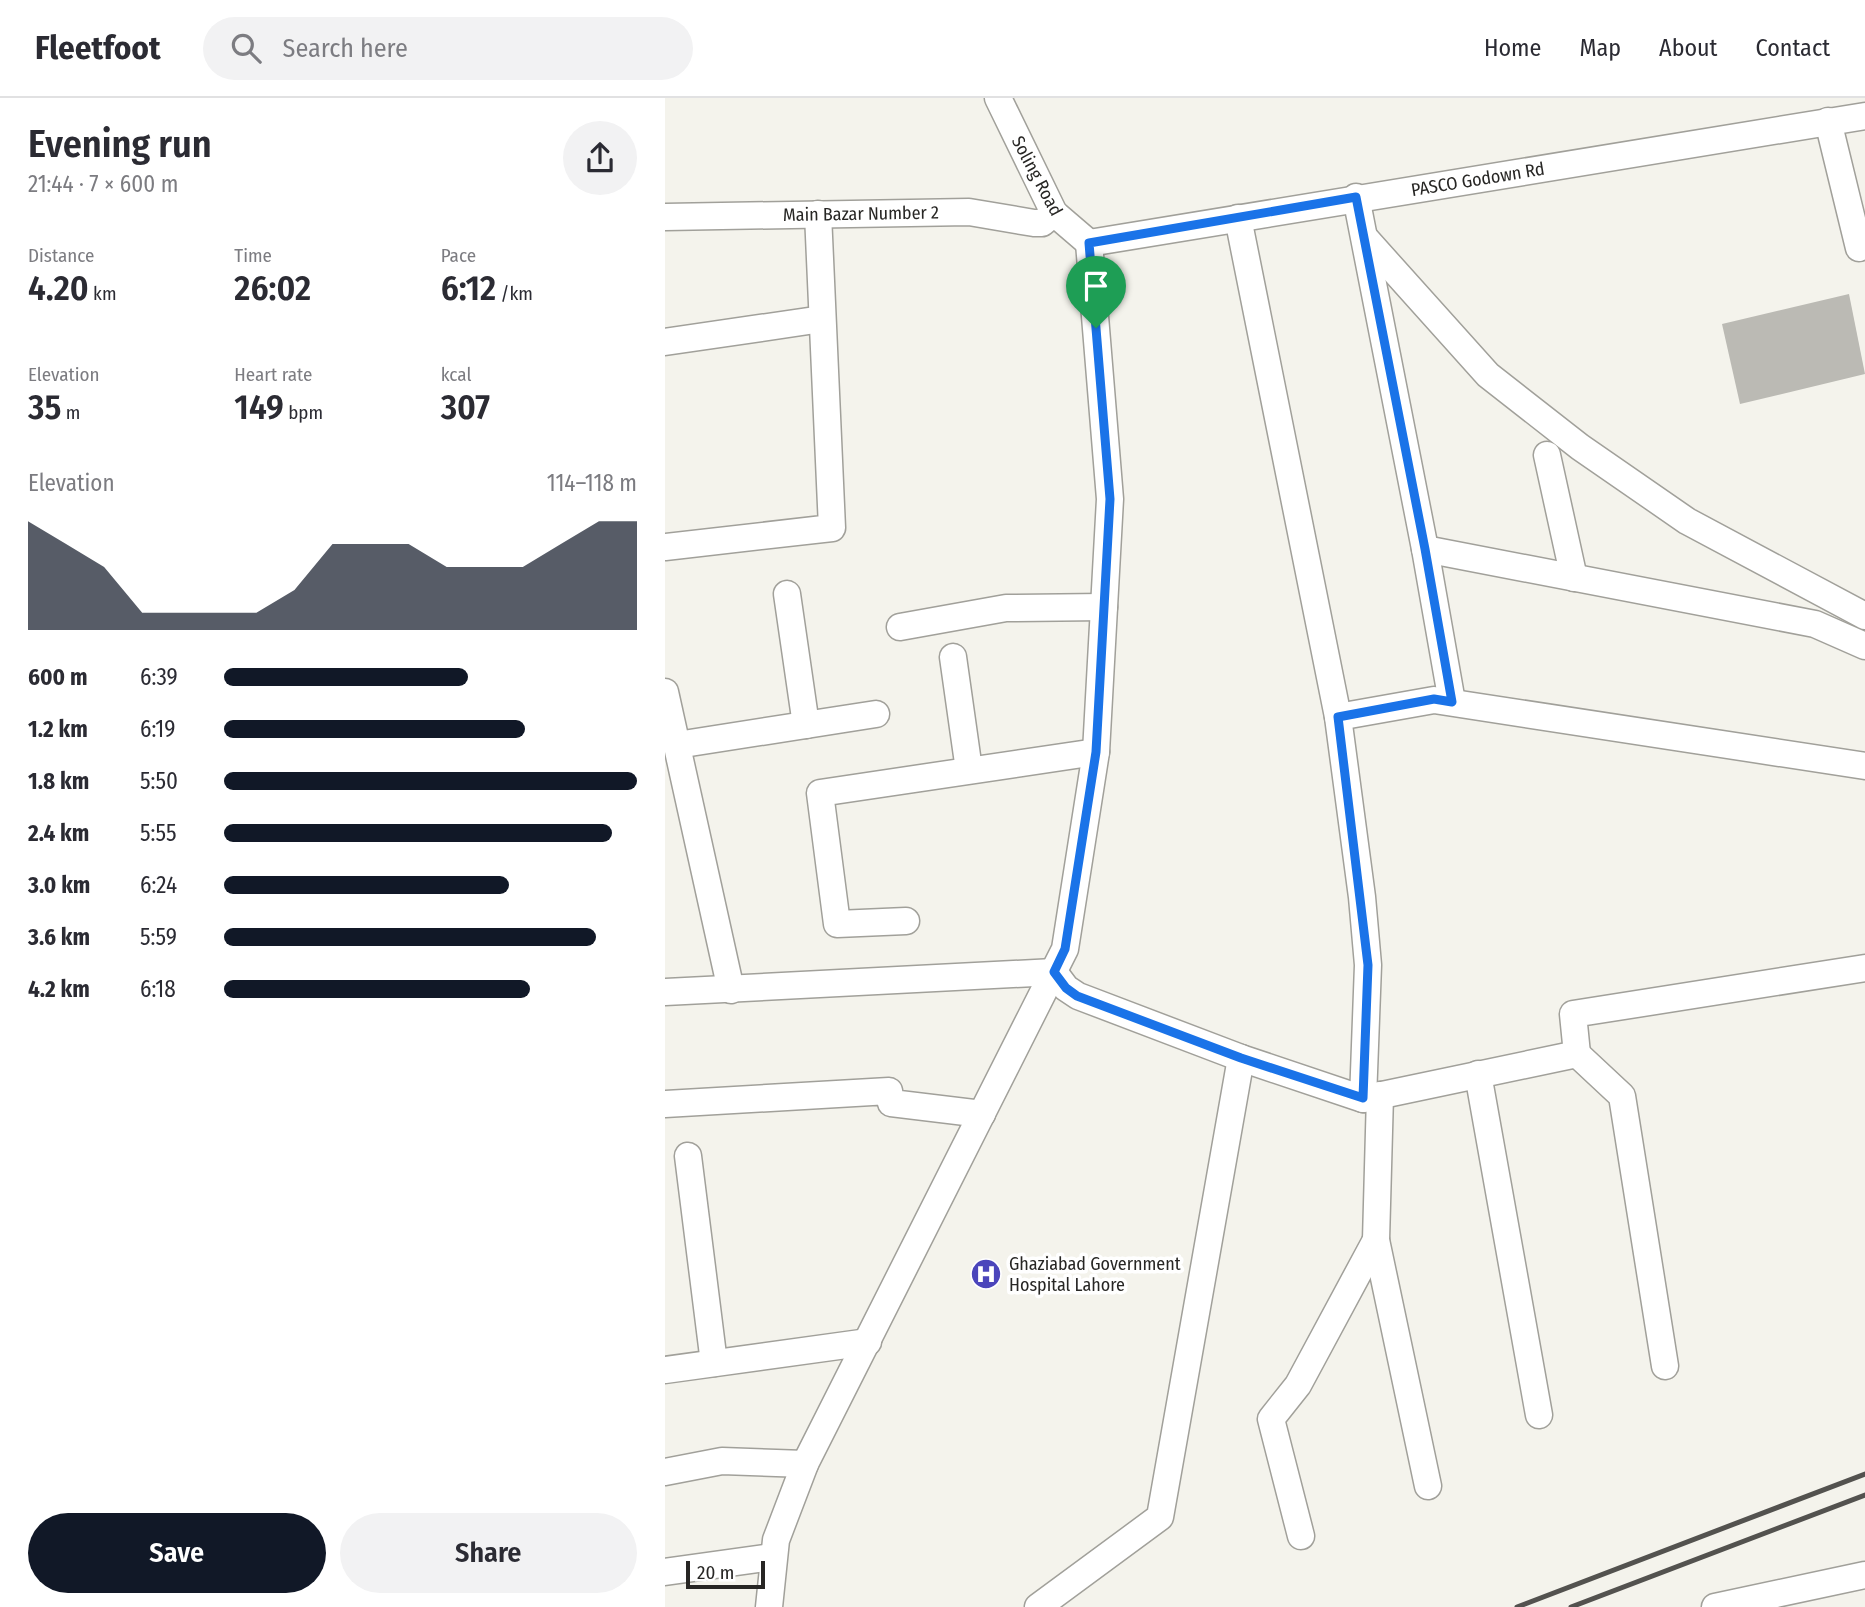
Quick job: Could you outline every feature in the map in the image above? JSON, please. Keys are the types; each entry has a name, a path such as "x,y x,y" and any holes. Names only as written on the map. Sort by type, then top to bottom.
{"street":[{"name":"Soling Road","path":"998,98 1054,213 1089,243"},
{"name":"PASCO Godown Rd","path":"1089,243 1356,197 1865,116"},
{"path":"1828,121 1859,248"},
{"path":"1356,197 1366,238 1452,702"},
{"name":"Main Bazar Number 2","path":"665,217 969,212 1042,223 1054,213"},
{"path":"665,547 832,528 818,214"},
{"path":"1238,218 1338,717 1368,965 1376,1240 1428,1486"},
{"path":"1366,238 1488,375 1580,447 1687,521 1865,616"},
{"path":"769,1607 772,1556 786,1509 805,1464 1065,949 1096,752 1110,499 1089,243"},
{"path":"665,342 822,319"},
{"path":"1547,455 1574,578"},
{"path":"1425,549 1815,624 1865,646"},
{"path":"787,594 806,725"},
{"path":"900,627 1006,608 1104,607"},
{"path":"953,657 969,770"},
{"path":"665,692 731,989"},
{"path":"1338,717 1434,699 1865,766"},
{"path":"677,745 876,714"},
{"path":"906,921 837,924 820,793 1096,752"},
{"path":"1665,1366 1622,1096 1577,1054 1573,1014 1865,968"},
{"path":"665,992 1054,972"},
{"path":"1054,972 1066,988 1077,996 1241,1058 1371,1097 1577,1054"},
{"path":"1038,1607 1160,1517 1241,1058"},
{"path":"1478,1074 1539,1415"},
{"path":"665,1104 889,1091 891,1103 982,1114"},
{"path":"688,1156 714,1363"},
{"path":"1301,1536 1271,1419 1298,1385 1376,1240"},
{"path":"665,1370 868,1342"},
{"path":"665,1472 722,1461 805,1464"},
{"path":"665,1572 772,1556"},
{"path":"1715,1607 1865,1575"}],"building":[{"path":"1849,294 1865,374 1740,404 1722,324"}],"railway":[{"path":"1517,1607 1865,1474"},
{"path":"1571,1607 1865,1495"}],"place":[{"name":"Ghaziabad Government Hospital Lahore","path":"986,1274"}],"route":[{"path":"1356,197 1366,238 1452,702 1434,699 1338,717 1362,897 1368,965 1363,1098 1241,1058 1077,996 1066,988 1054,972 1065,949 1096,752 1110,499 1096,328 1089,243 1356,197"}]}
